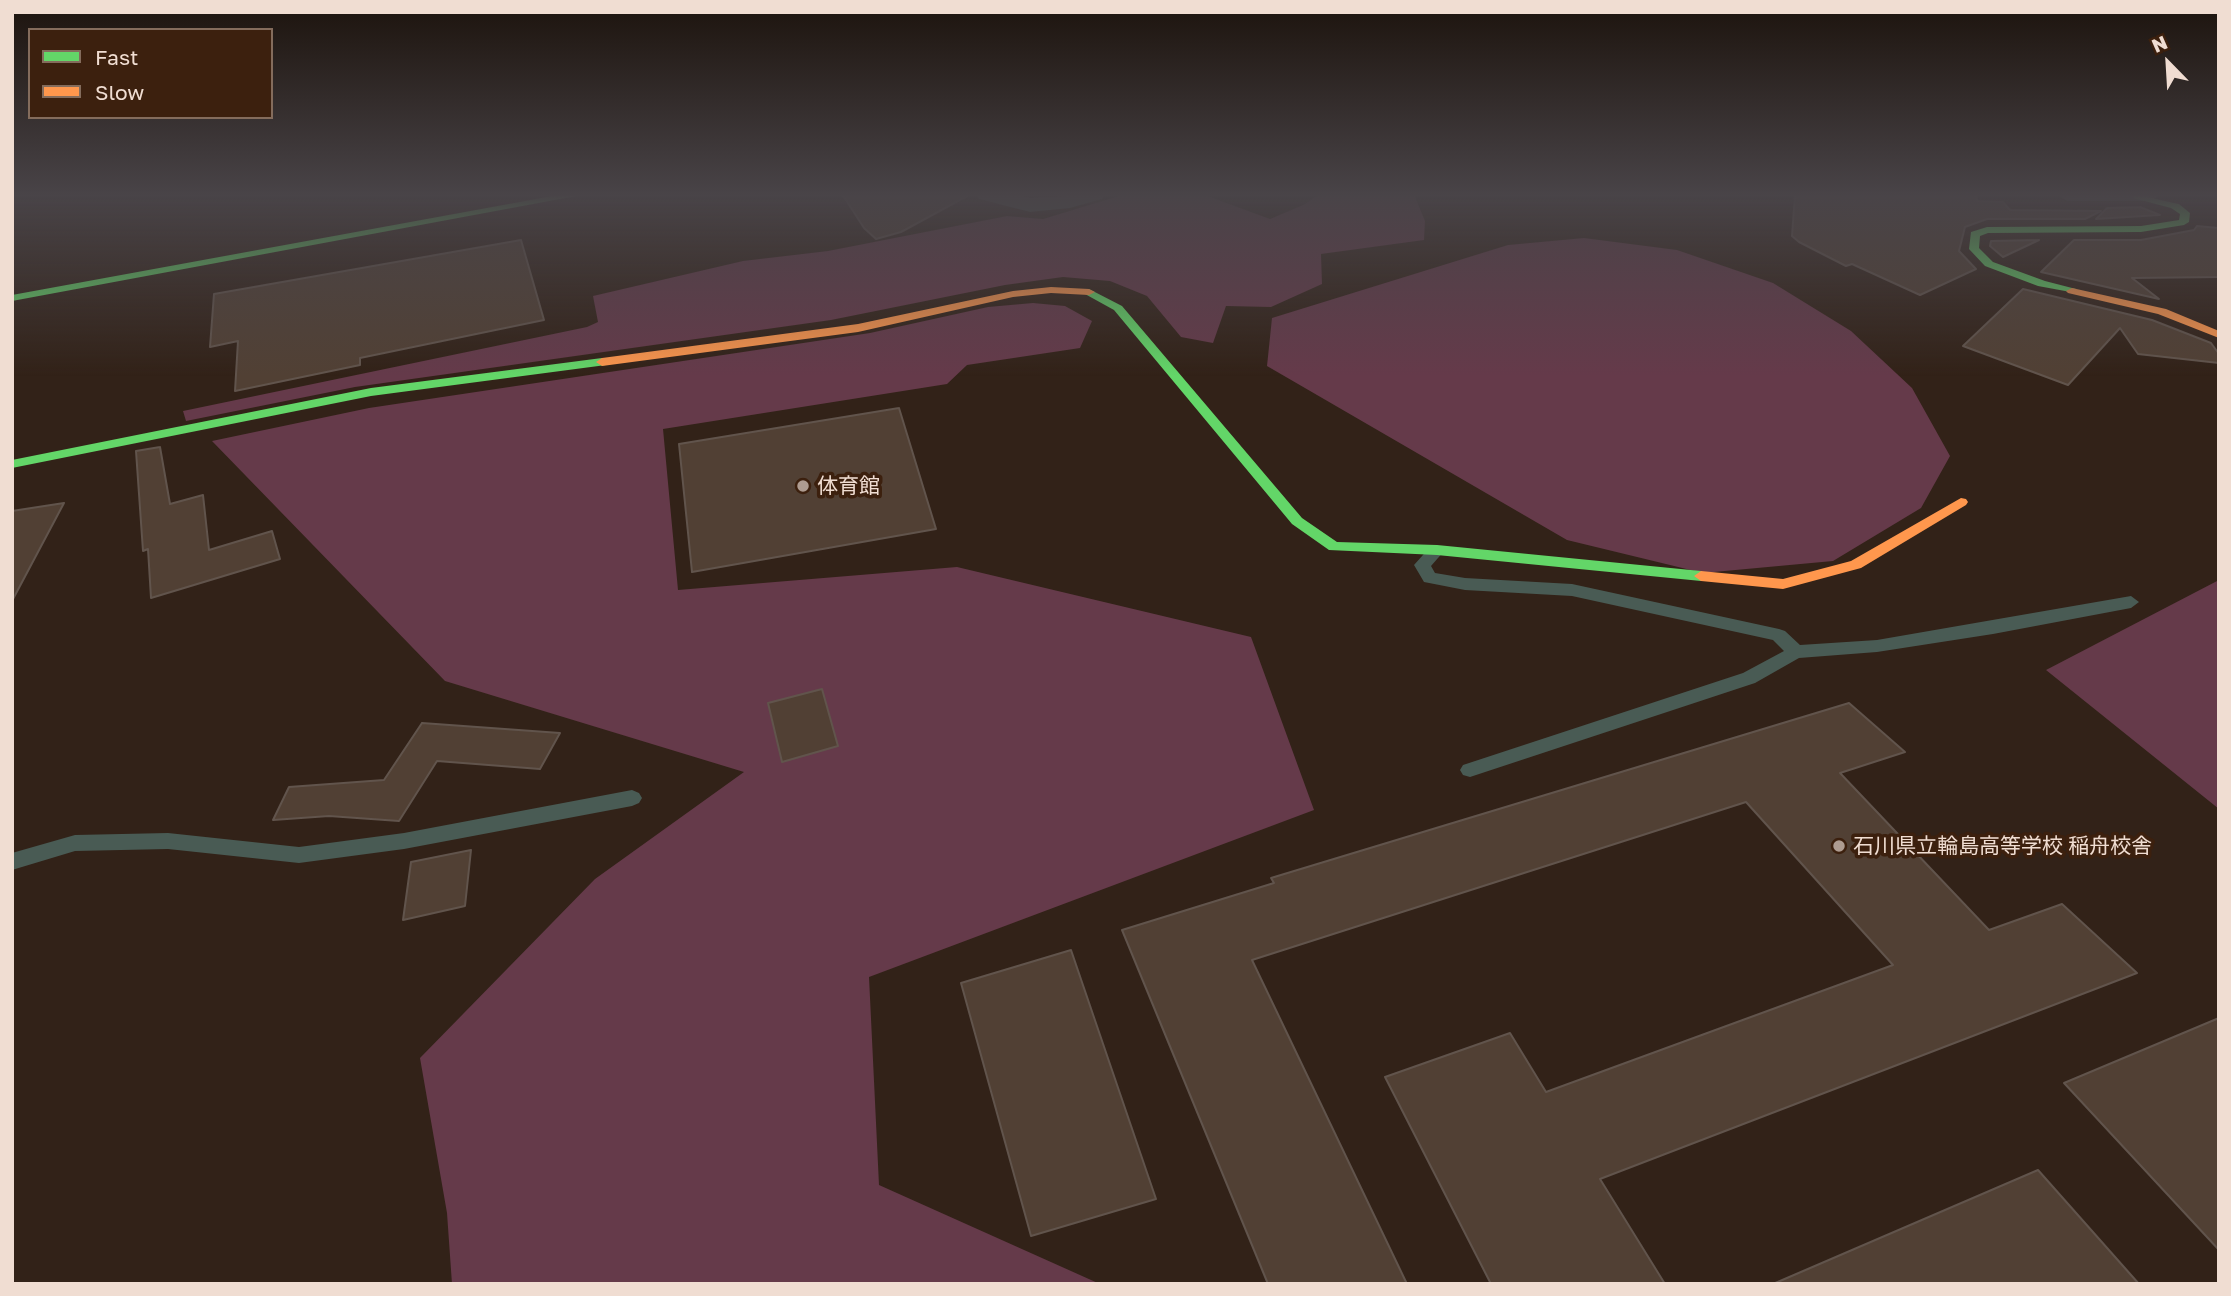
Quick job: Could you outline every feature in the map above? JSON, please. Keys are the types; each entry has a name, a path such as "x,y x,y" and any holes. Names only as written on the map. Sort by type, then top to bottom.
{"main road":[{"path":"12,298 251,254"},
{"path":"1979,254 1989,264 2042,284 2162,311 2219,335"},
{"path":"12,464 371,392 858,328 1013,294 1051,290 1090,292 1118,308 1297,521 1334,547 1437,550 1783,584 1856,565 1961,502"}],"lane":[{"path":"1437,550 1422,565 1430,578 1465,584 1572,590 1779,635 1796,652"},
{"path":"1470,770 1637,718 1749,678 1796,652 1877,646 2131,602"},
{"path":"12,862 75,843 168,841 299,855 404,841 632,798"}],"shaded area":[{"path":"798,254 1321,254 1322,284 1271,307 1226,306 1213,343 1181,337 1147,296 1110,281 1063,277 1005,285 831,320 355,387 186,421 183,411 587,327 598,322 593,296 743,261"},
{"path":"1477,254 1690,254 1773,283 1851,331 1912,388 1950,456 1921,508 1833,561 1703,573 1567,540 1267,366 1272,318"},
{"path":"1033,303 1065,306 1092,321 1080,348 967,365 947,384 663,429 678,590 957,567 1251,637 1314,810 869,977 879,1185 1100,1284 452,1284 447,1213 420,1058 595,879 744,772 445,681 212,441 369,408 870,333 988,307"},
{"path":"2219,580 2219,809 2046,670"}],"building":[{"path":"439,254 525,254 544,320 360,358 360,365 235,391 238,341 210,347 214,294"},
{"path":"1823,254 1962,254 1976,269 1920,295 1852,264 1846,266"},
{"path":"2059,254 2219,254 2219,277 2132,278 2159,299 2041,272"},
{"path":"2023,289 2152,320 2211,343 2219,354 2219,363 2138,354 2120,328 2068,385 1963,346"},
{"name":"体育館","path":"899,408 936,529 692,572 679,444"},
{"path":"160,447 170,504 203,495 209,550 272,531 280,559 151,598 148,549 143,551 136,451"},
{"path":"64,503 12,601 12,511"},
{"path":"822,689 838,746 782,762 768,703"},
{"path":"1849,703 1905,752 1840,773 1989,930 2062,904 2137,973 1600,1179 1665,1284 1491,1284 1385,1077 1510,1033 1546,1092 1893,965 1746,802 1252,960 1407,1284 1268,1284 1122,930 1274,883 1271,878"},
{"path":"422,723 560,733 540,769 437,761 399,821 329,816 273,820 289,787 384,780"},
{"path":"471,850 465,906 403,920 411,862"},
{"path":"1071,950 1156,1199 1031,1236 961,983"},
{"path":"2219,1018 2219,1250 2064,1083"},
{"path":"2038,1170 2139,1284 1773,1284"}],"traffic: fast":[{"path":"12,298 251,254"},
{"path":"1979,254 1989,264 2042,284 2072,291"},
{"path":"1089,292 1118,308 1297,521 1334,547 1437,550 1701,576"},
{"path":"12,464 371,392 602,362"}],"traffic: slow":[{"path":"602,362 858,328 1013,294 1051,290 1089,292"},
{"path":"2072,291 2162,311 2219,335"},
{"path":"1701,576 1783,584 1856,565 1961,502"}],"place":[{"name":"体育館","path":"803,486"},
{"name":"石川県立輪島高等学校 稲舟校舎","path":"1839,846"}]}
